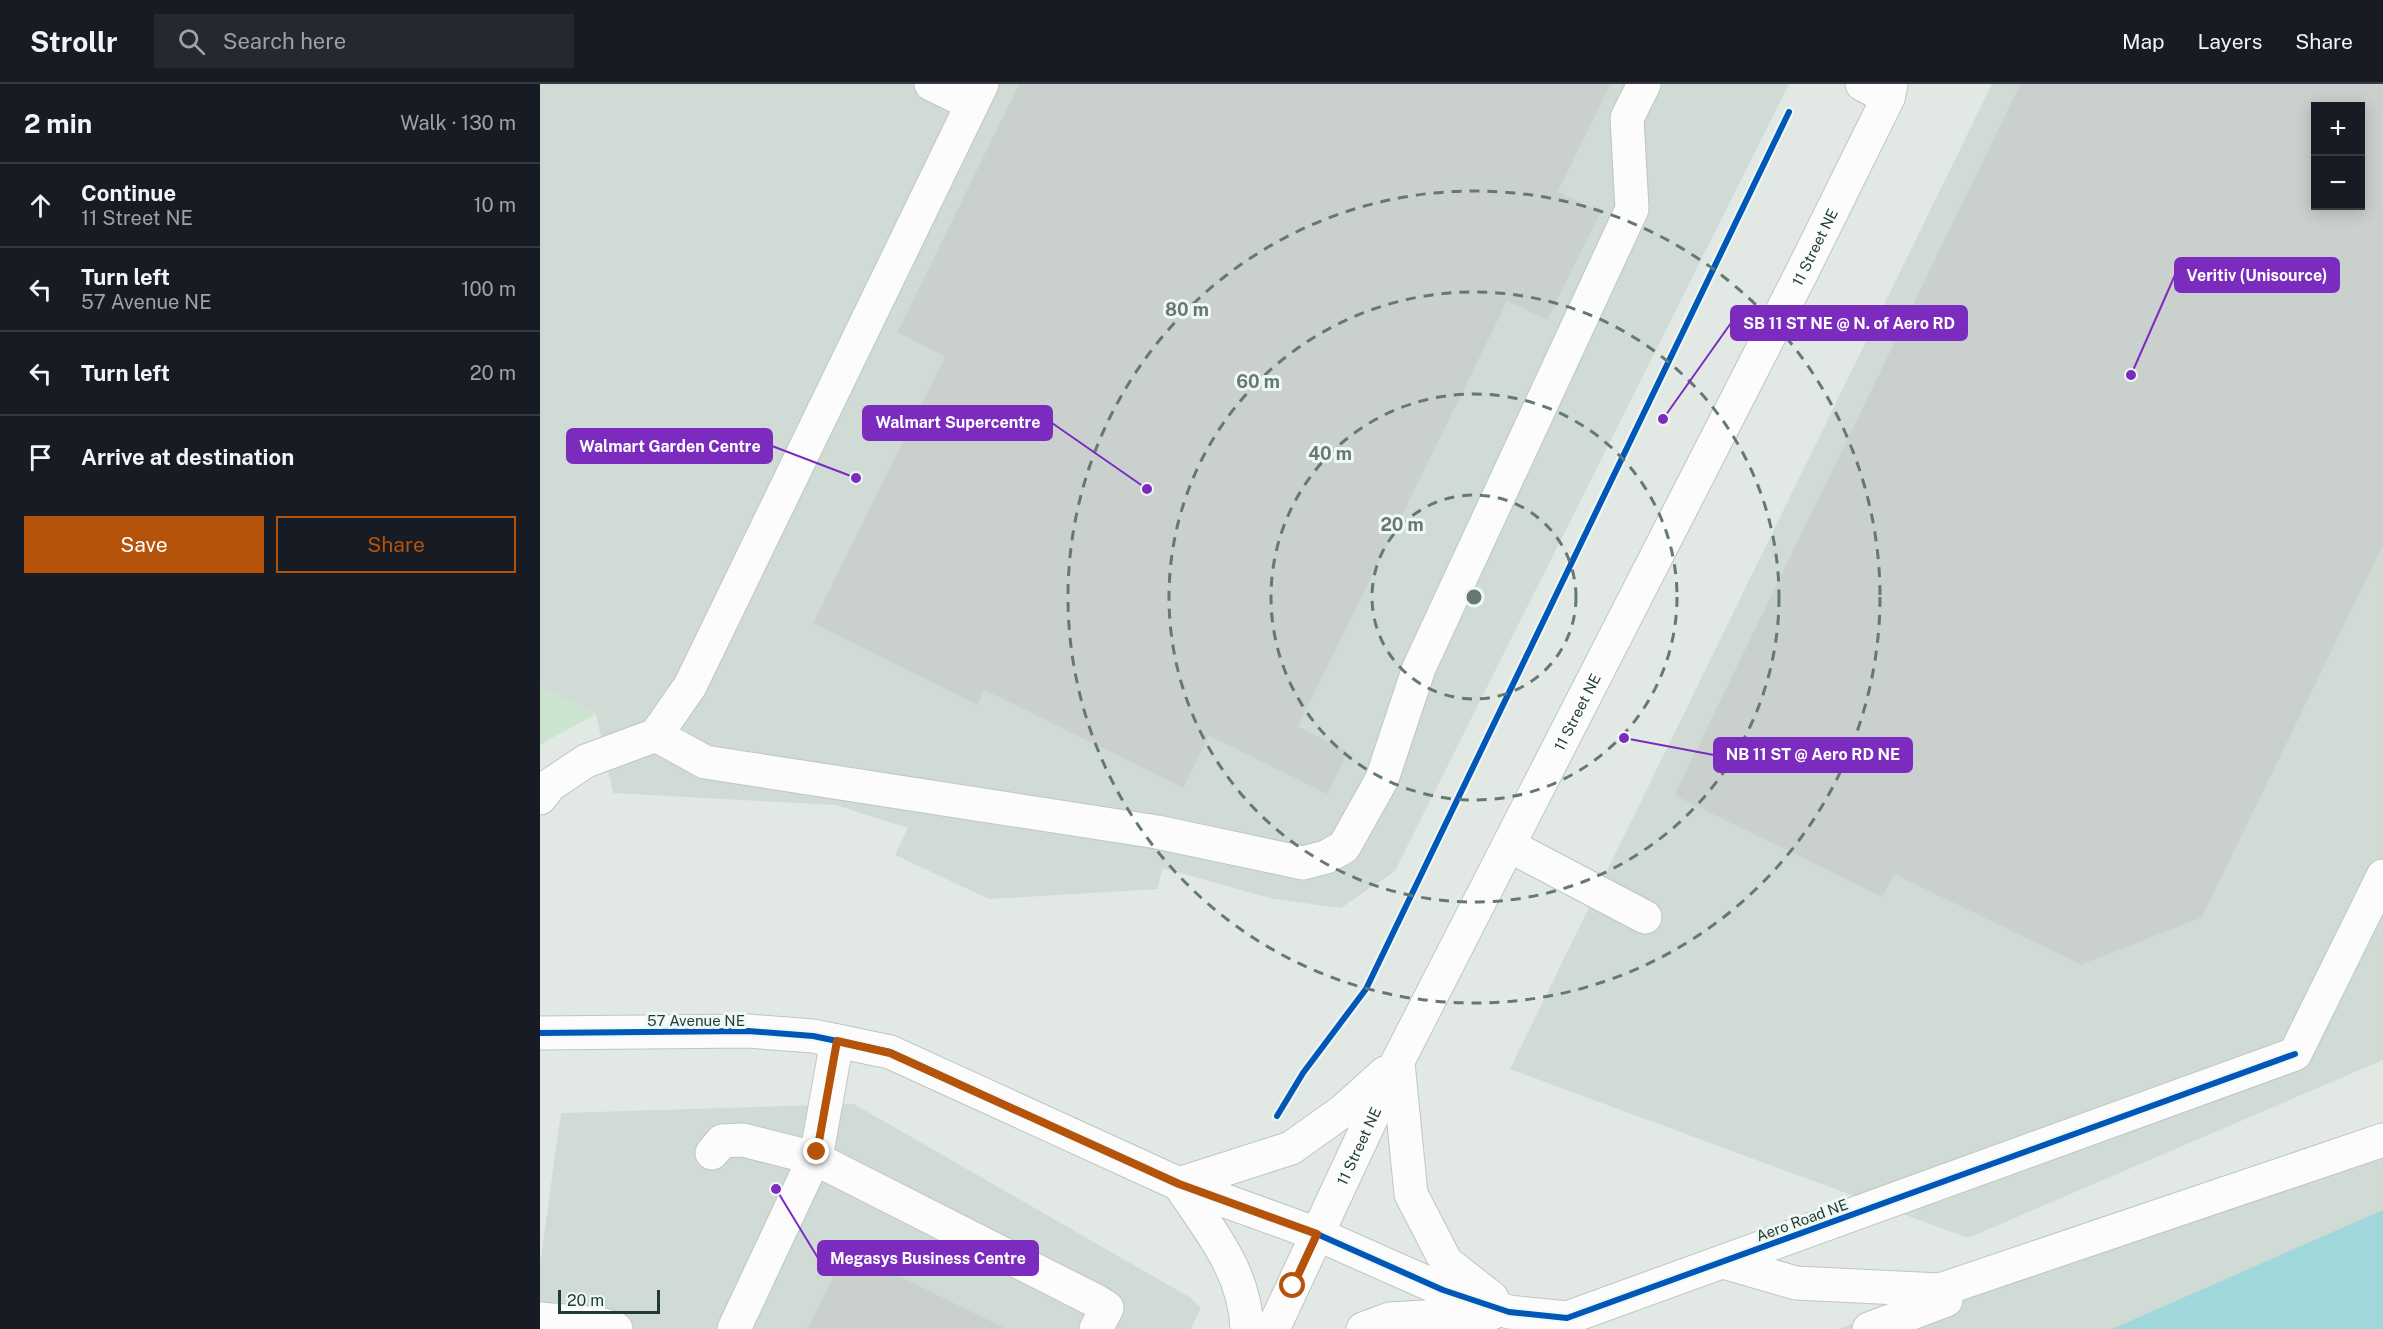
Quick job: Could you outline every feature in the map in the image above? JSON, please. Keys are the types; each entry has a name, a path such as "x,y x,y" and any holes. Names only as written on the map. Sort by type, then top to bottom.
{"street":[{"path":"540,798 550,785 586,761 656,735 690,686 977,94 931,84"},
{"path":"656,735 705,762 1157,832 1303,863 1326,857 1344,847 1382,779 1419,668 1632,209 1627,118 1644,84"},
{"name":"11 Street NE","path":"1273,1329 1398,1061 1802,274 1886,88"},
{"path":"1510,846 1645,917"},
{"name":"Aero Road NE","path":"1317,1234 1443,1290 1509,1311 1567,1318 2295,1054 2383,876"},
{"name":"57 Avenue NE","path":"540,1034 748,1031 813,1036 890,1053 1179,1184 1317,1234"},
{"path":"734,1329 817,1152 837,1041"},
{"path":"1246,1329 1246,1308 1232,1264 1179,1184 1291,1148 1344,1111 1398,1061"},
{"path":"1398,1061 1412,1194 1446,1262 1509,1311"},
{"path":"712,1153 722,1140 743,1140 814,1158 1096,1301 1107,1308 1096,1329"},
{"path":"1723,1262 1796,1283 1940,1290 2383,1140"},
{"path":"1869,1329 1946,1300 1945,1293 1940,1290"},
{"path":"1363,1329 1390,1319 1509,1311"},
{"path":"540,1319 600,1324 616,1329"}],"shaded area":[{"path":"540,84 1789,84 1395,871 1341,908 1274,899 1162,868 1158,889 989,899 895,855 908,828 835,805 613,793 596,714 540,687"},
{"path":"1992,84 2383,84 2383,1060 1968,1238 1510,1069"},
{"path":"854,1104 1191,1298 1201,1308 1191,1329 540,1329 540,1264 561,1113"},
{"path":"2383,1124 2383,1329 1838,1329"}],"green space":[{"path":"540,687 596,714 540,746"}],"water":[{"path":"2383,1210 2383,1329 2112,1329"}],"building":[{"path":"1020,84 1606,84 1609,86 1557,192 1600,212 1547,319 1507,300 1297,727 1347,752 1327,793 1209,735 1183,787 984,689 977,704 814,623 946,356 898,332"},
{"path":"2021,84 2383,84 2383,544 2201,917 2081,964 1894,873 1882,896 1675,795"},
{"path":"847,1251 1005,1329 808,1329"}],"cycle path":[{"path":"1277,1116 1303,1073 1366,989 1789,112"},
{"path":"540,1033 748,1031 813,1036 890,1052 1179,1184 1317,1234 1443,1290 1509,1312 1567,1318 2295,1054"}],"place":[{"name":"Veritiv (Unisource)","path":"2131,375"},
{"name":"SB 11 ST NE @ N. of Aero RD","path":"1663,419"},
{"name":"Walmart Garden Centre","path":"856,478"},
{"name":"Walmart Supercentre","path":"1147,489"},
{"name":"NB 11 ST @ Aero RD NE","path":"1624,738"},
{"name":"Megasys Business Centre","path":"776,1189"}],"route":[{"path":"817,1152 837,1041 890,1053 1179,1184 1317,1234 1293,1286"}]}
